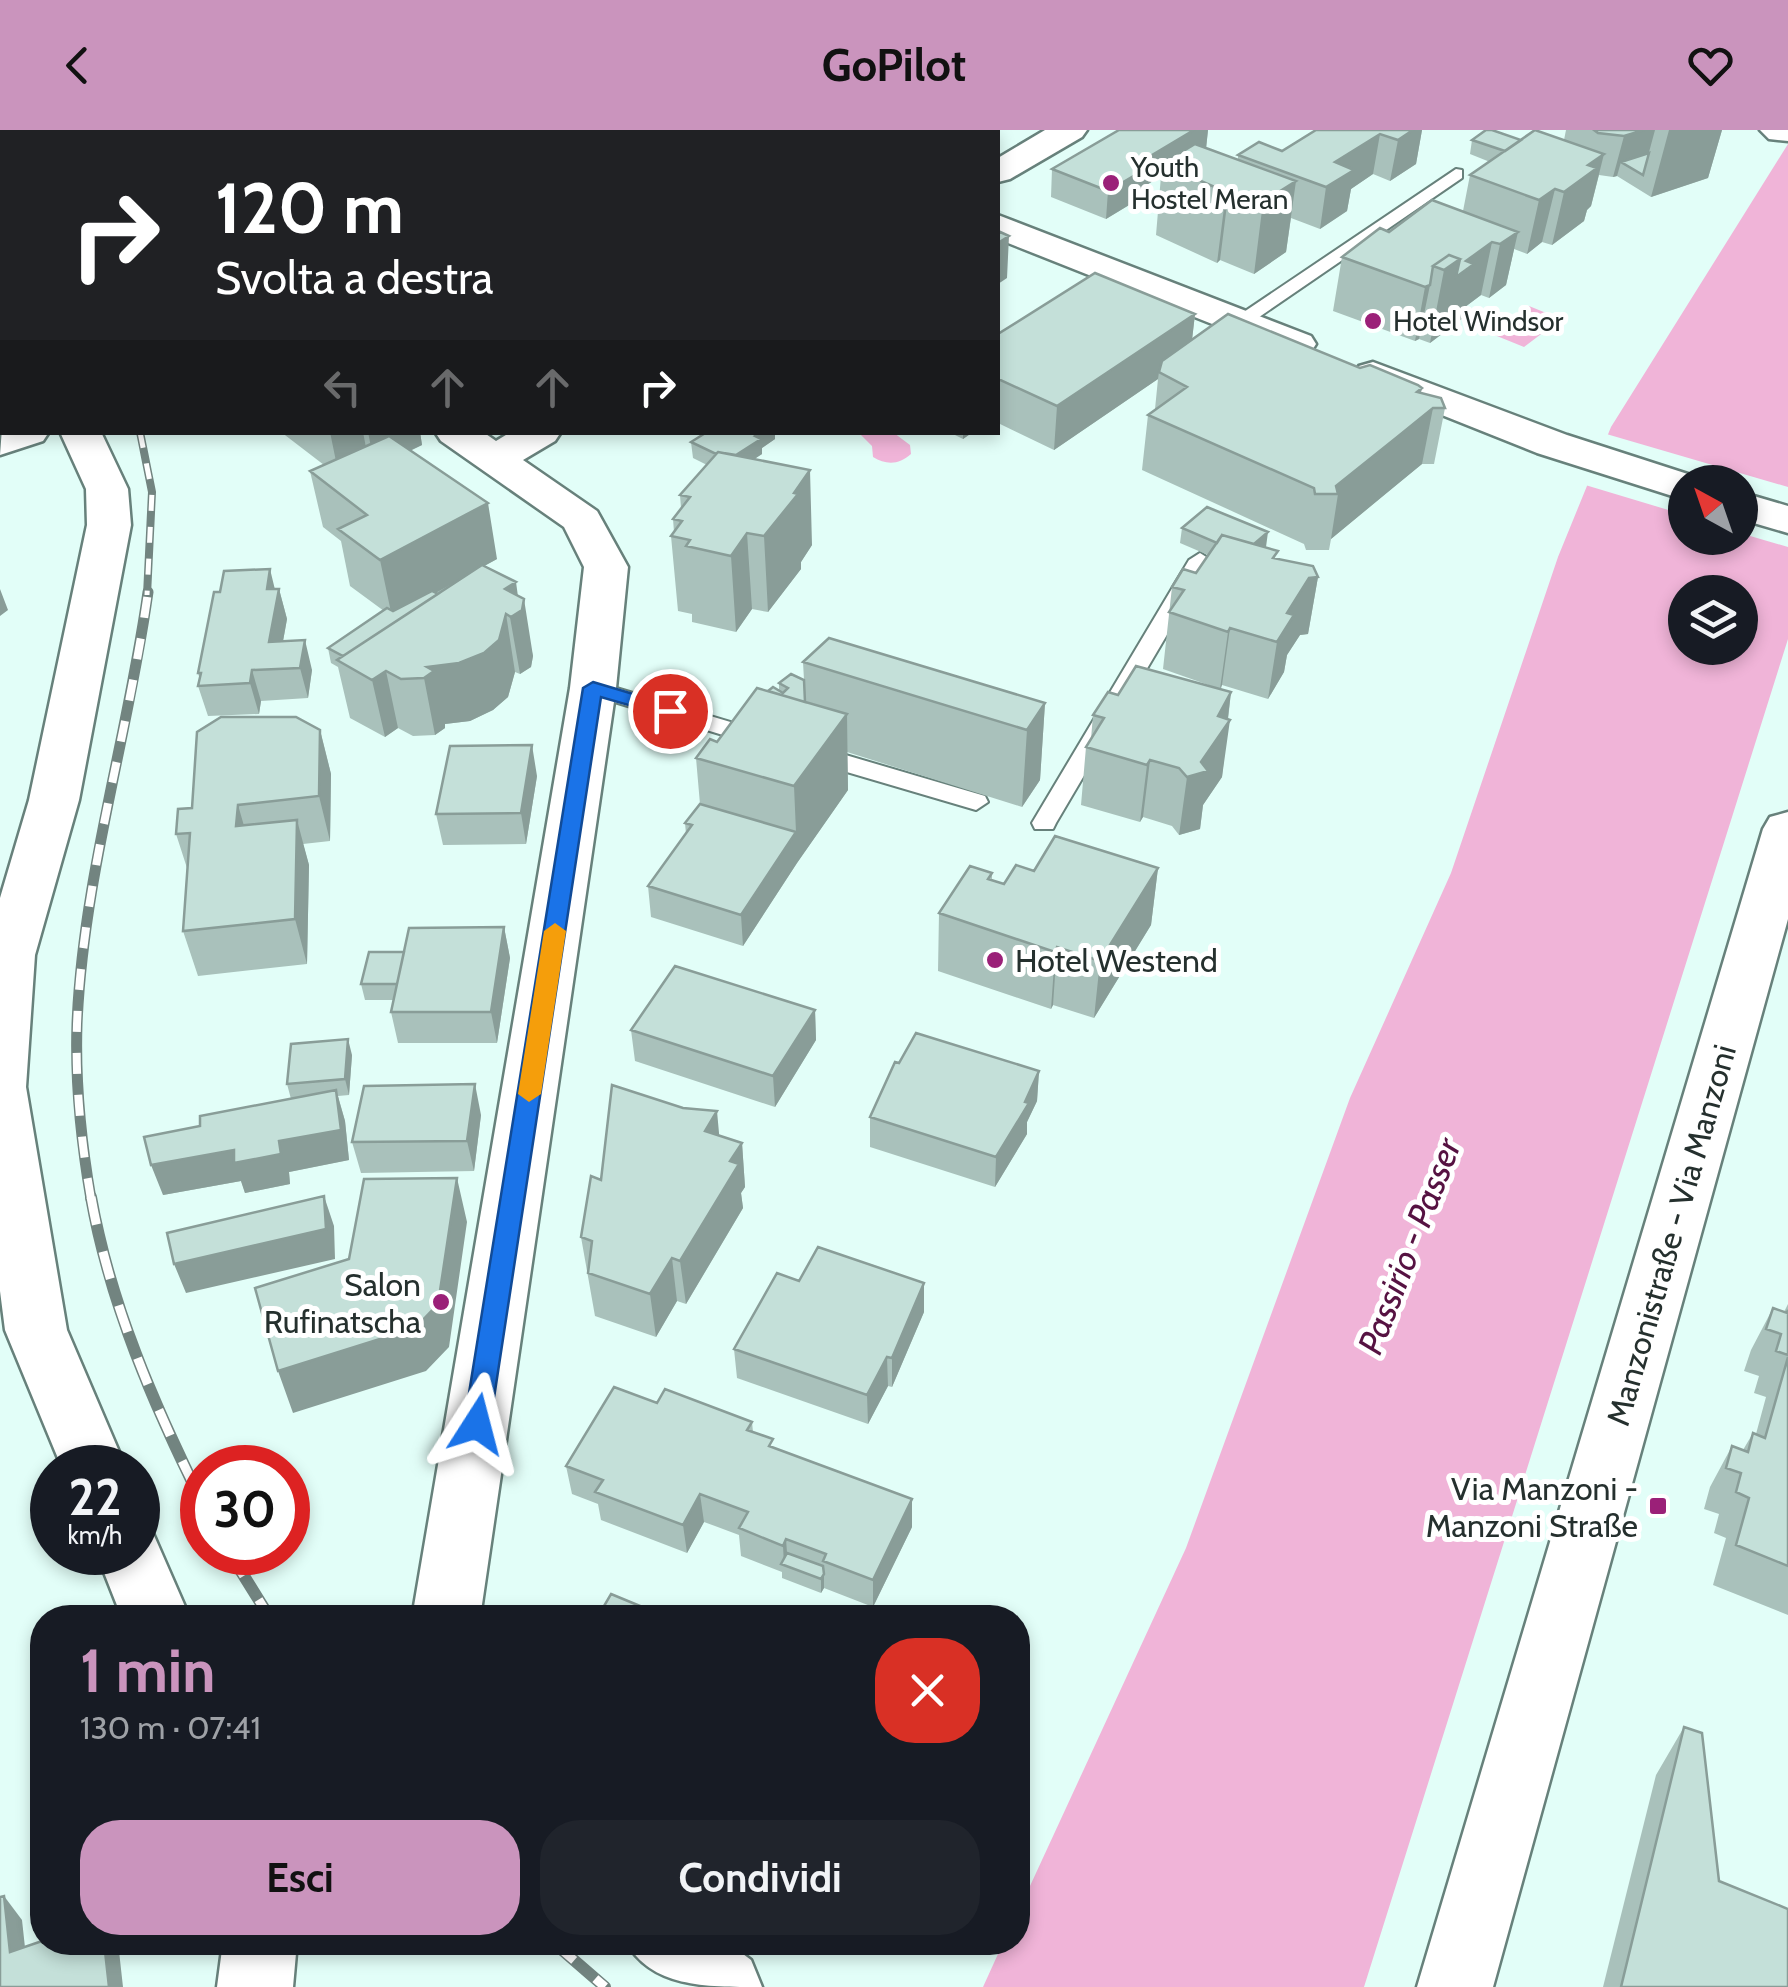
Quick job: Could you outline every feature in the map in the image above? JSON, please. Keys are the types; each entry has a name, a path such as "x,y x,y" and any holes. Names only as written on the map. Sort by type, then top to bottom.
{"street":[{"path":"1000,171 1070,130"},
{"path":"1000,227 1568,449 1668,481"},
{"path":"81,435 107,488 108,525 54,800 9,955 0,1088 36,1330 84,1445"},
{"path":"475,446 527,435"},
{"path":"448,1605 593,688 606,567 582,520 475,446"},
{"path":"1758,511 1788,520"},
{"name":"Manzonistraße - Via Manzoni","path":"1454,1987 1788,829"},
{"path":"138,1575 151,1605"},
{"path":"255,1987 259,1955"},
{"path":"681,1955 724,1987"}],"lane":[{"path":"1239,322 1456,174"},
{"path":"1044,822 1200,560"},
{"path":"593,688 976,802"}],"water":[{"name":"Passirio - Passer","path":"1788,144 1788,639 1364,1987 983,1987 998,1955 1030,1955 1030,1886 1186,1548 1350,1098 1451,873 1558,557 1611,427"},
{"path":"1529,306 1561,319 1524,347 1492,334"},
{"path":"861,435 897,435 910,445 911,454 897,462 878,460 873,457 872,446"}],"pier":[{"path":"1603,433 1713,465 1668,465 1668,510 1582,484"},
{"path":"1758,478 1788,487 1788,547 1758,538"}],"building":[{"path":"1119,130 1194,130 1137,164 1147,168 1108,191 1052,169"},
{"path":"1316,130 1413,130 1398,140 1380,134 1335,162 1354,170 1326,187 1238,155 1259,142 1282,151"},
{"path":"1486,130 1521,140 1505,151 1472,140"},
{"path":"1535,130 1604,154 1588,165 1597,168 1564,192 1555,189 1539,200 1470,175"},
{"path":"1594,130 1644,130 1624,136"},
{"path":"1195,144 1296,181 1263,202 1229,189 1226,192 1162,164"},
{"path":"1649,153 1643,175 1621,162"},
{"path":"1432,200 1518,232 1500,244 1492,242 1466,261 1474,264 1456,277 1460,259 1449,255 1433,266 1430,285 1425,287 1342,257 1380,228 1389,232"},
{"path":"1449,255 1460,259 1444,270 1433,266"},
{"path":"1095,273 1195,314 1057,406 1000,380 1000,333"},
{"path":"1228,314 1360,368 1370,365 1418,385 1422,388 1417,392 1441,398 1445,408 1433,408 1336,486 1338,494 1315,494 1314,488 1148,415 1187,387 1159,372 1162,361"},
{"path":"702,435 756,435 761,439 736,455 716,454 691,442"},
{"path":"389,436 488,503 380,560 338,529 367,515 310,471"},
{"path":"718,452 810,470 794,493 798,494 764,536 747,533 731,556 686,546 690,540 671,536 682,521 673,519 690,497 680,495"},
{"path":"1207,507 1268,532 1254,544 1222,535 1217,543 1182,528"},
{"path":"1222,535 1278,551 1273,558 1313,566 1318,577 1309,578 1287,613 1294,615 1277,642 1230,628 1228,632 1169,612 1184,590 1172,587 1183,569 1196,573"},
{"path":"482,565 516,582 505,589 524,599 522,610 511,617 506,614 499,640 484,653 459,663 427,667 434,671 424,678 401,679 386,671 372,680 337,660"},
{"path":"270,569 267,589 279,589 269,642 305,640 300,668 252,670 250,683 198,686 214,592 220,592 224,571"},
{"path":"432,591 438,594 343,656 328,648 387,608 393,611"},
{"path":"829,638 1045,703 1027,730 803,662"},
{"path":"1136,666 1231,692 1218,716 1230,720 1201,762 1208,771 1187,777 1179,768 1150,760 1147,765 1086,747 1104,718 1093,715 1108,692 1118,695"},
{"path":"791,674 804,680 805,702 768,691 773,687 783,693 788,688 779,683"},
{"path":"757,688 847,714 794,786 696,758 710,739 717,742"},
{"path":"221,717 296,717 320,730 319,796 238,805 236,826 297,820 295,919 183,931 190,833 176,834 178,809 192,808 197,732"},
{"path":"532,745 521,813 436,814 450,746"},
{"path":"700,804 796,832 741,915 648,886 692,825 685,823"},
{"path":"1055,836 1158,868 1100,961 1057,947 1055,952 939,913 970,866 992,873 988,879 1004,884 1016,865 1034,871"},
{"path":"504,927 491,1012 391,1012 409,928"},
{"path":"369,952 404,952 397,984 361,984"},
{"path":"675,966 815,1010 773,1076 631,1030"},
{"path":"916,1033 1039,1071 1025,1102 1029,1103 996,1157 870,1117 895,1062 899,1063"},
{"path":"348,1039 345,1079 287,1084 291,1044"},
{"path":"475,1084 467,1141 352,1142 364,1086"},
{"path":"612,1085 683,1108 717,1111 705,1131 742,1143 730,1161 739,1164 680,1261 672,1258 650,1294 588,1273 592,1241 581,1237 591,1176 601,1180"},
{"path":"336,1090 341,1130 279,1141 281,1154 234,1163 234,1150 151,1165 144,1137 200,1126 200,1116"},
{"path":"457,1178 438,1304 415,1328 278,1371 255,1288 349,1259 364,1179"},
{"path":"324,1196 326,1229 174,1264 167,1233"},
{"path":"818,1247 924,1283 892,1358 887,1357 867,1395 734,1349 777,1273 799,1281"},
{"path":"1773,1308 1787,1313 1788,1310 1788,1355 1776,1351 1781,1334 1766,1329"},
{"path":"1788,1357 1788,1566 1736,1545 1749,1498 1736,1492 1741,1473 1726,1468 1732,1446 1748,1452 1753,1433 1765,1438"},
{"path":"614,1387 657,1403 665,1389 752,1422 747,1430 773,1439 769,1446 912,1499 873,1580 823,1561 826,1554 786,1539 783,1546 739,1528 748,1512 700,1494 683,1525 595,1492 603,1480 566,1466"},
{"path":"787,1553 823,1566 821,1579 781,1564"},
{"path":"611,1594 638,1605 605,1605"},
{"path":"1684,1727 1702,1733 1719,1881 1788,1909 1788,1987 1621,1987"},
{"path":"4,1896 10,1952 30,1945 30,1955 105,1955 109,1987 0,1987 0,1897"}],"railway":[{"path":"141,435 152,492 147,595"},
{"path":"91,1199 77,1068 81,969 97,861 148,592"},
{"path":"91,1197 122,1315 180,1455"},
{"path":"243,1575 262,1605"},
{"path":"568,1955 605,1987"}],"slow traffic":[{"path":"529,1094 555,931"}],"place":[{"name":"Youth Hostel Meran","path":"1111,183"},
{"name":"Hotel Windsor","path":"1373,321"},
{"name":"Hotel Westend","path":"995,960"},
{"name":"Salon Rufinatscha","path":"441,1302"},
{"name":"Via Manzoni - Manzoni Straße","path":"1658,1506"}],"route":[{"path":"477,1424 593,688 670,711"}]}
